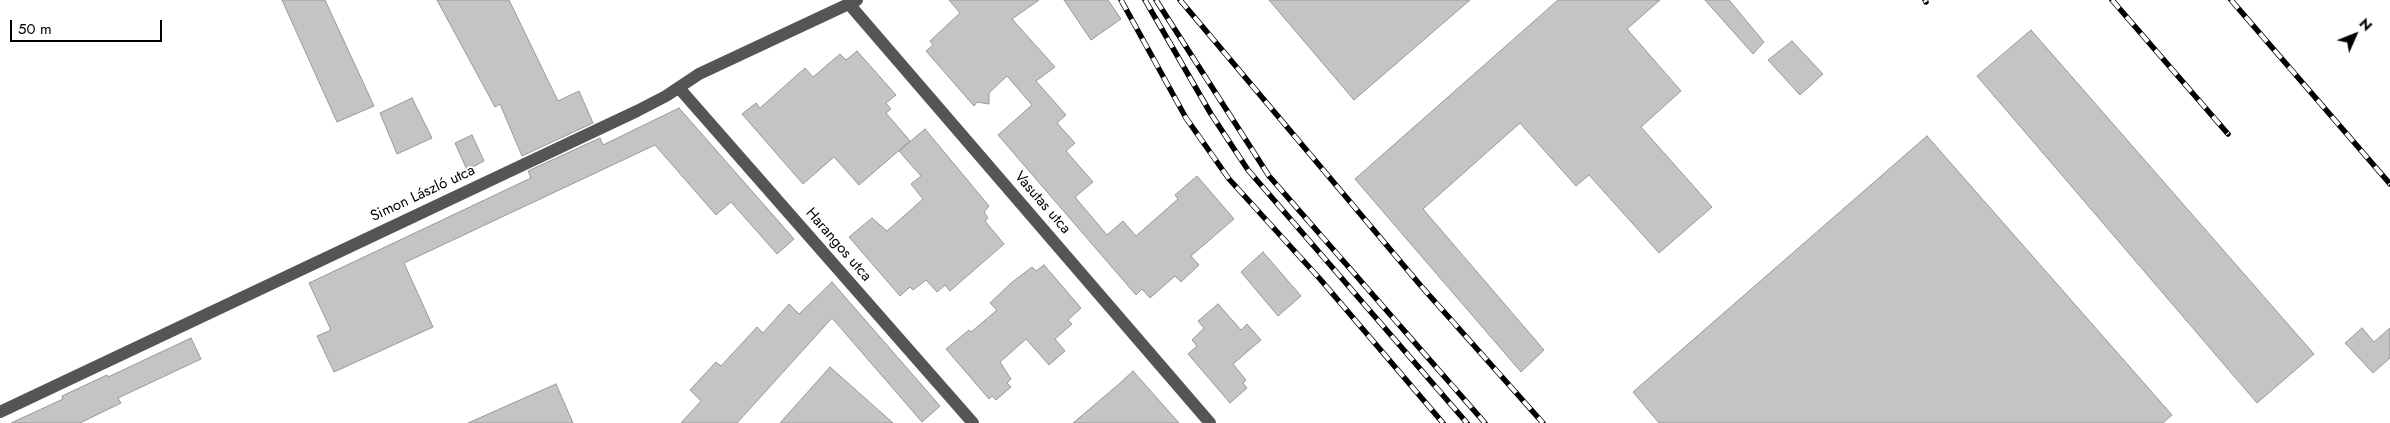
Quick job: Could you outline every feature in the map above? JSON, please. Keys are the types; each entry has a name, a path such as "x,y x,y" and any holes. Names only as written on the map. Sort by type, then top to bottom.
{"street":[{"name":"Simon László utca","path":"0,412 637,111 700,74 853,2"},
{"name":"Vasutas utca","path":"853,2 1210,423"},
{"name":"Harangos utca","path":"679,88 973,423"}],"building":[{"path":"282,0 325,0 374,106 337,122"},
{"path":"437,0 509,0 558,101 579,91 593,123 522,156 500,104 495,107"},
{"path":"949,0 1039,0 1012,19 1055,67 1036,81 1066,115 1057,123 1075,143 1066,151 1093,182 1075,197 1107,235 1123,221 1136,236 1178,199 1175,195 1197,176 1234,219 1191,256 1199,265 1181,282 1175,276 1150,298 1142,289 1136,295 998,135 1032,105 1007,76 989,93 989,104 977,102 974,106 926,51 933,45 930,41 960,13"},
{"path":"1064,0 1108,0 1121,19 1091,40"},
{"path":"1269,0 1470,0 1354,100"},
{"path":"1558,0 1660,0 1627,29 1681,91 1641,127 1712,207 1659,253 1589,175 1576,186 1520,123 1423,209 1544,350 1521,372 1355,179"},
{"path":"1705,0 1729,0 1764,42 1753,54"},
{"path":"2031,30 2314,354 2257,403 1977,76"},
{"path":"1792,41 1823,74 1800,95 1768,60"},
{"path":"857,51 896,95 886,103 891,109 886,113 910,141 859,185 834,157 803,184 742,114 756,103 760,108 805,68 813,77 840,54 846,60"},
{"path":"412,98 432,138 397,154 380,113"},
{"path":"679,108 794,239 777,254 731,202 716,215 655,145 404,263 433,327 334,372 317,336 331,330 309,283 531,178 528,171 600,138 603,145"},
{"path":"925,129 989,206 984,212 988,218 985,221 1004,244 950,291 945,285 937,292 926,280 913,290 910,287 900,296 849,237 872,218 887,231 923,199 911,184 921,176 899,151"},
{"path":"472,135 484,161 467,170 455,143"},
{"path":"1927,136 2172,415 2163,423 1659,423 1633,392"},
{"path":"1263,252 1301,296 1278,316 1241,272"},
{"path":"1044,265 1081,308 1068,320 1072,324 1055,339 1065,351 1049,365 1026,339 1000,362 1011,379 1007,383 1011,387 996,400 992,396 989,399 946,349 969,330 971,332 997,310 990,303 1011,283 1032,267 1036,271"},
{"path":"832,282 940,406 922,422 832,318 737,423 681,423 701,401 690,390 716,362 721,366 757,327 763,333 789,304 799,314"},
{"path":"1218,304 1241,330 1247,324 1261,340 1233,364 1246,380 1243,383 1247,388 1230,403 1188,354 1197,346 1192,340 1204,328 1198,321"},
{"path":"2362,328 2374,342 2390,328 2390,358 2373,373 2345,343"},
{"path":"191,338 201,359 118,398 121,403 80,423 11,423 63,399 62,396 107,375 108,377"},
{"path":"830,367 893,423 780,423"},
{"path":"1133,371 1179,423 1073,423 1119,384"},
{"path":"556,384 573,423 468,423"}],"railway":[{"path":"1121,0 1186,118 1229,179 1320,279 1443,423"},
{"path":"1145,0 1211,114 1248,170 1467,423"},
{"path":"1156,0 1269,176 1485,423"},
{"path":"1180,0 1421,286 1543,423"},
{"path":"2112,0 2228,134"},
{"path":"2231,0 2390,184"}]}
